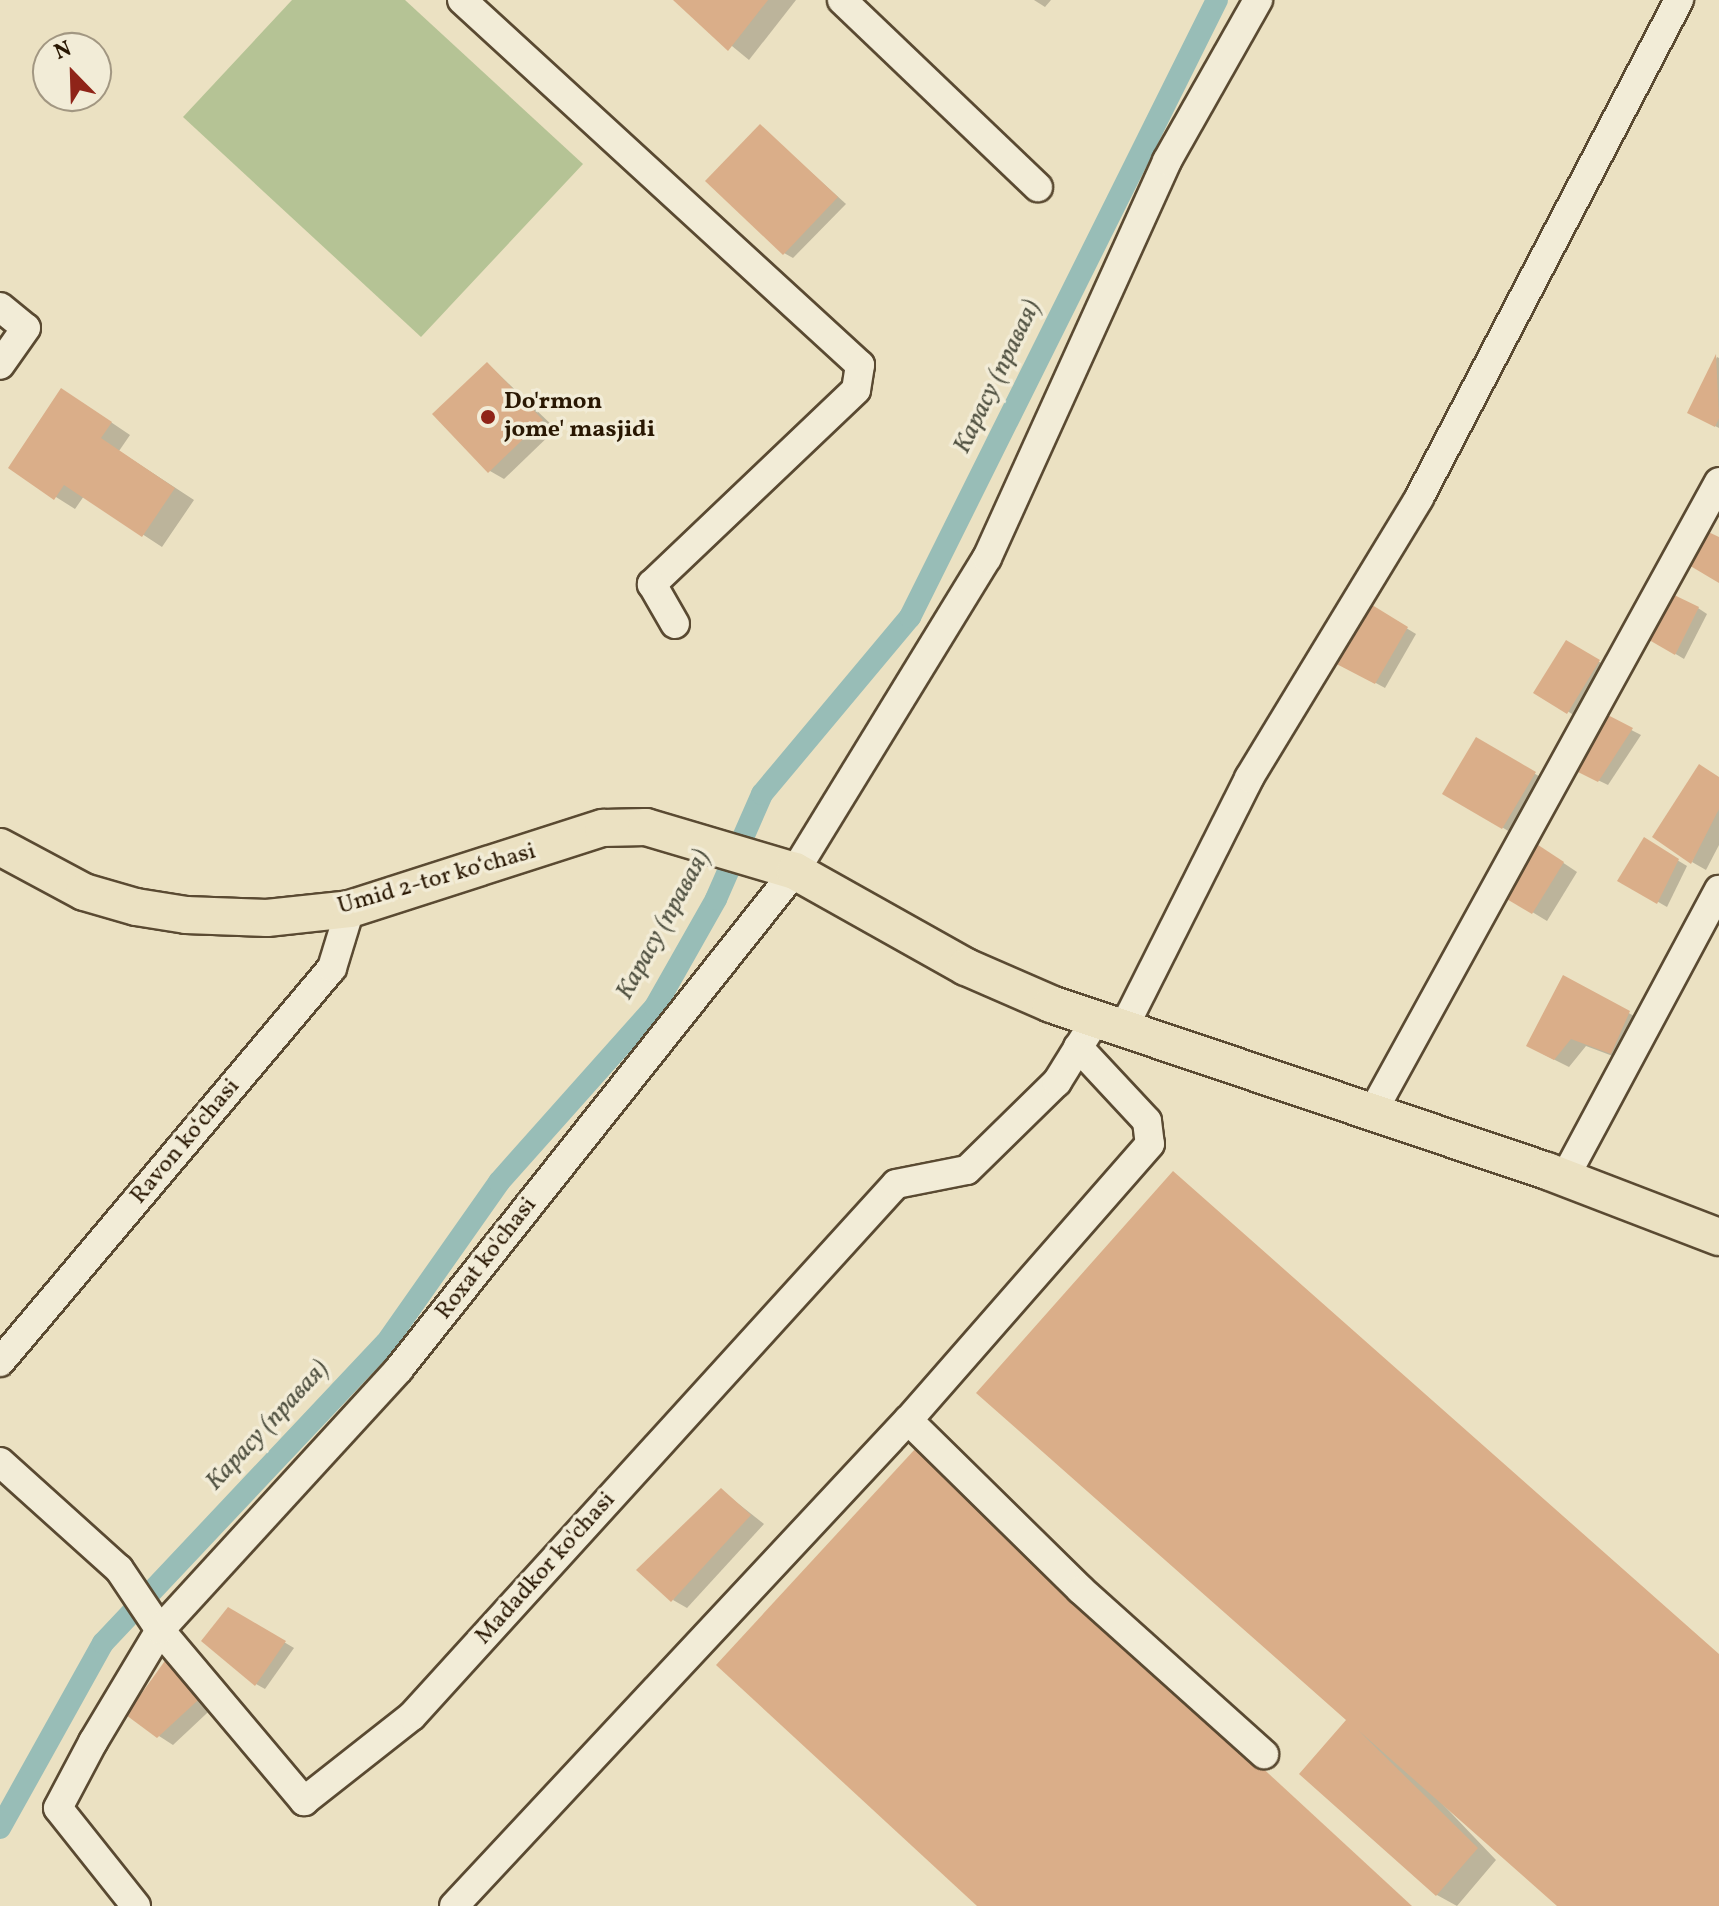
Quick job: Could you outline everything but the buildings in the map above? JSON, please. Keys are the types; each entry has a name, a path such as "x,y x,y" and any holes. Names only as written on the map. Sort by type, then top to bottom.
{"main road":[{"name":"Umid 2-tor koʻchasi","path":"0,847 84,892 136,907 225,918 350,909 603,828 646,827 788,868 966,967 1100,1031 1372,1113 1565,1177 1719,1237"}],"street":[{"path":"462,0 860,365 856,390 652,584 675,624"},
{"path":"842,0 1038,187"},
{"name":"Roxat ko'chasi","path":"136,1906 58,1808 160,1630 399,1369 788,868 987,558 1167,161 1258,0"},
{"path":"454,1906 908,1420 1150,1144 1147,1121 1100,1031 1419,498 1679,0"},
{"path":"0,307 26,328 0,365"},
{"path":"1372,1113 1719,482"},
{"path":"1565,1177 1719,890"},
{"name":"Ravon koʻchasi","path":"0,1362 332,968 350,909"},
{"name":"Madadkor ko'chasi","path":"0,1462 119,1569 160,1630 304,1801 412,1716 896,1184 967,1170 1057,1082 1100,1031"},
{"path":"908,1420 1081,1590 1264,1754"}],"green space":[{"path":"292,0 405,0 583,164 421,337 183,117"}],"waterway":[{"name":"Карасу (правая)","path":"0,1828 103,1643 386,1343 499,1182 655,1007 716,899 762,794 910,617 1217,0"}],"place":[{"name":"Do'rmon jome' masjidi","path":"488,417"}]}
